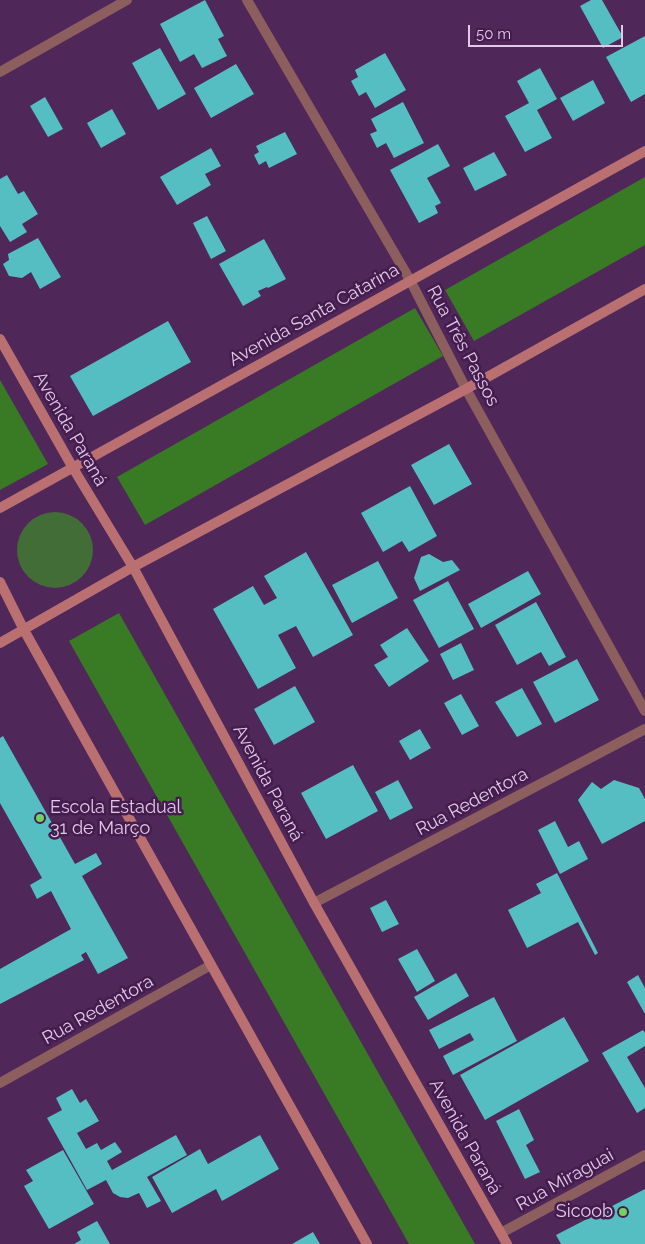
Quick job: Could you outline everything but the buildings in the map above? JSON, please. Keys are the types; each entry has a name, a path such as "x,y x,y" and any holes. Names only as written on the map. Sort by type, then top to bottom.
{"main road":[{"name":"Avenida Santa Catarina","path":"0,508 645,151"},
{"path":"0,643 133,567 466,389 645,289"},
{"name":"Avenida Paraná","path":"0,339 73,468 133,567 314,903 506,1244"},
{"path":"0,582 24,630 367,1244"}],"street":[{"path":"0,72 126,0"},
{"name":"Rua Três Passos","path":"246,0 410,280 466,389 645,712"},
{"name":"Rua Redentora","path":"314,903 645,729"},
{"name":"Rua Redentora","path":"0,1083 211,965"},
{"name":"Rua Miraguai","path":"500,1233 645,1154"}],"green space":[{"path":"645,177 645,245 474,341 445,290"},
{"path":"415,308 443,356 145,525 117,477"},
{"path":"0,380 48,464 0,490"},
{"path":"48,512 62,512 76,518 87,529 93,543 90,565 82,577 62,588 48,588 34,582 23,571 17,557 17,543 23,529 34,518"},
{"path":"119,613 475,1244 409,1244 69,641"}],"place":[{"name":"Escola Estadual 31 de Março","path":"40,818"},
{"name":"Sicoob","path":"623,1212"}]}
